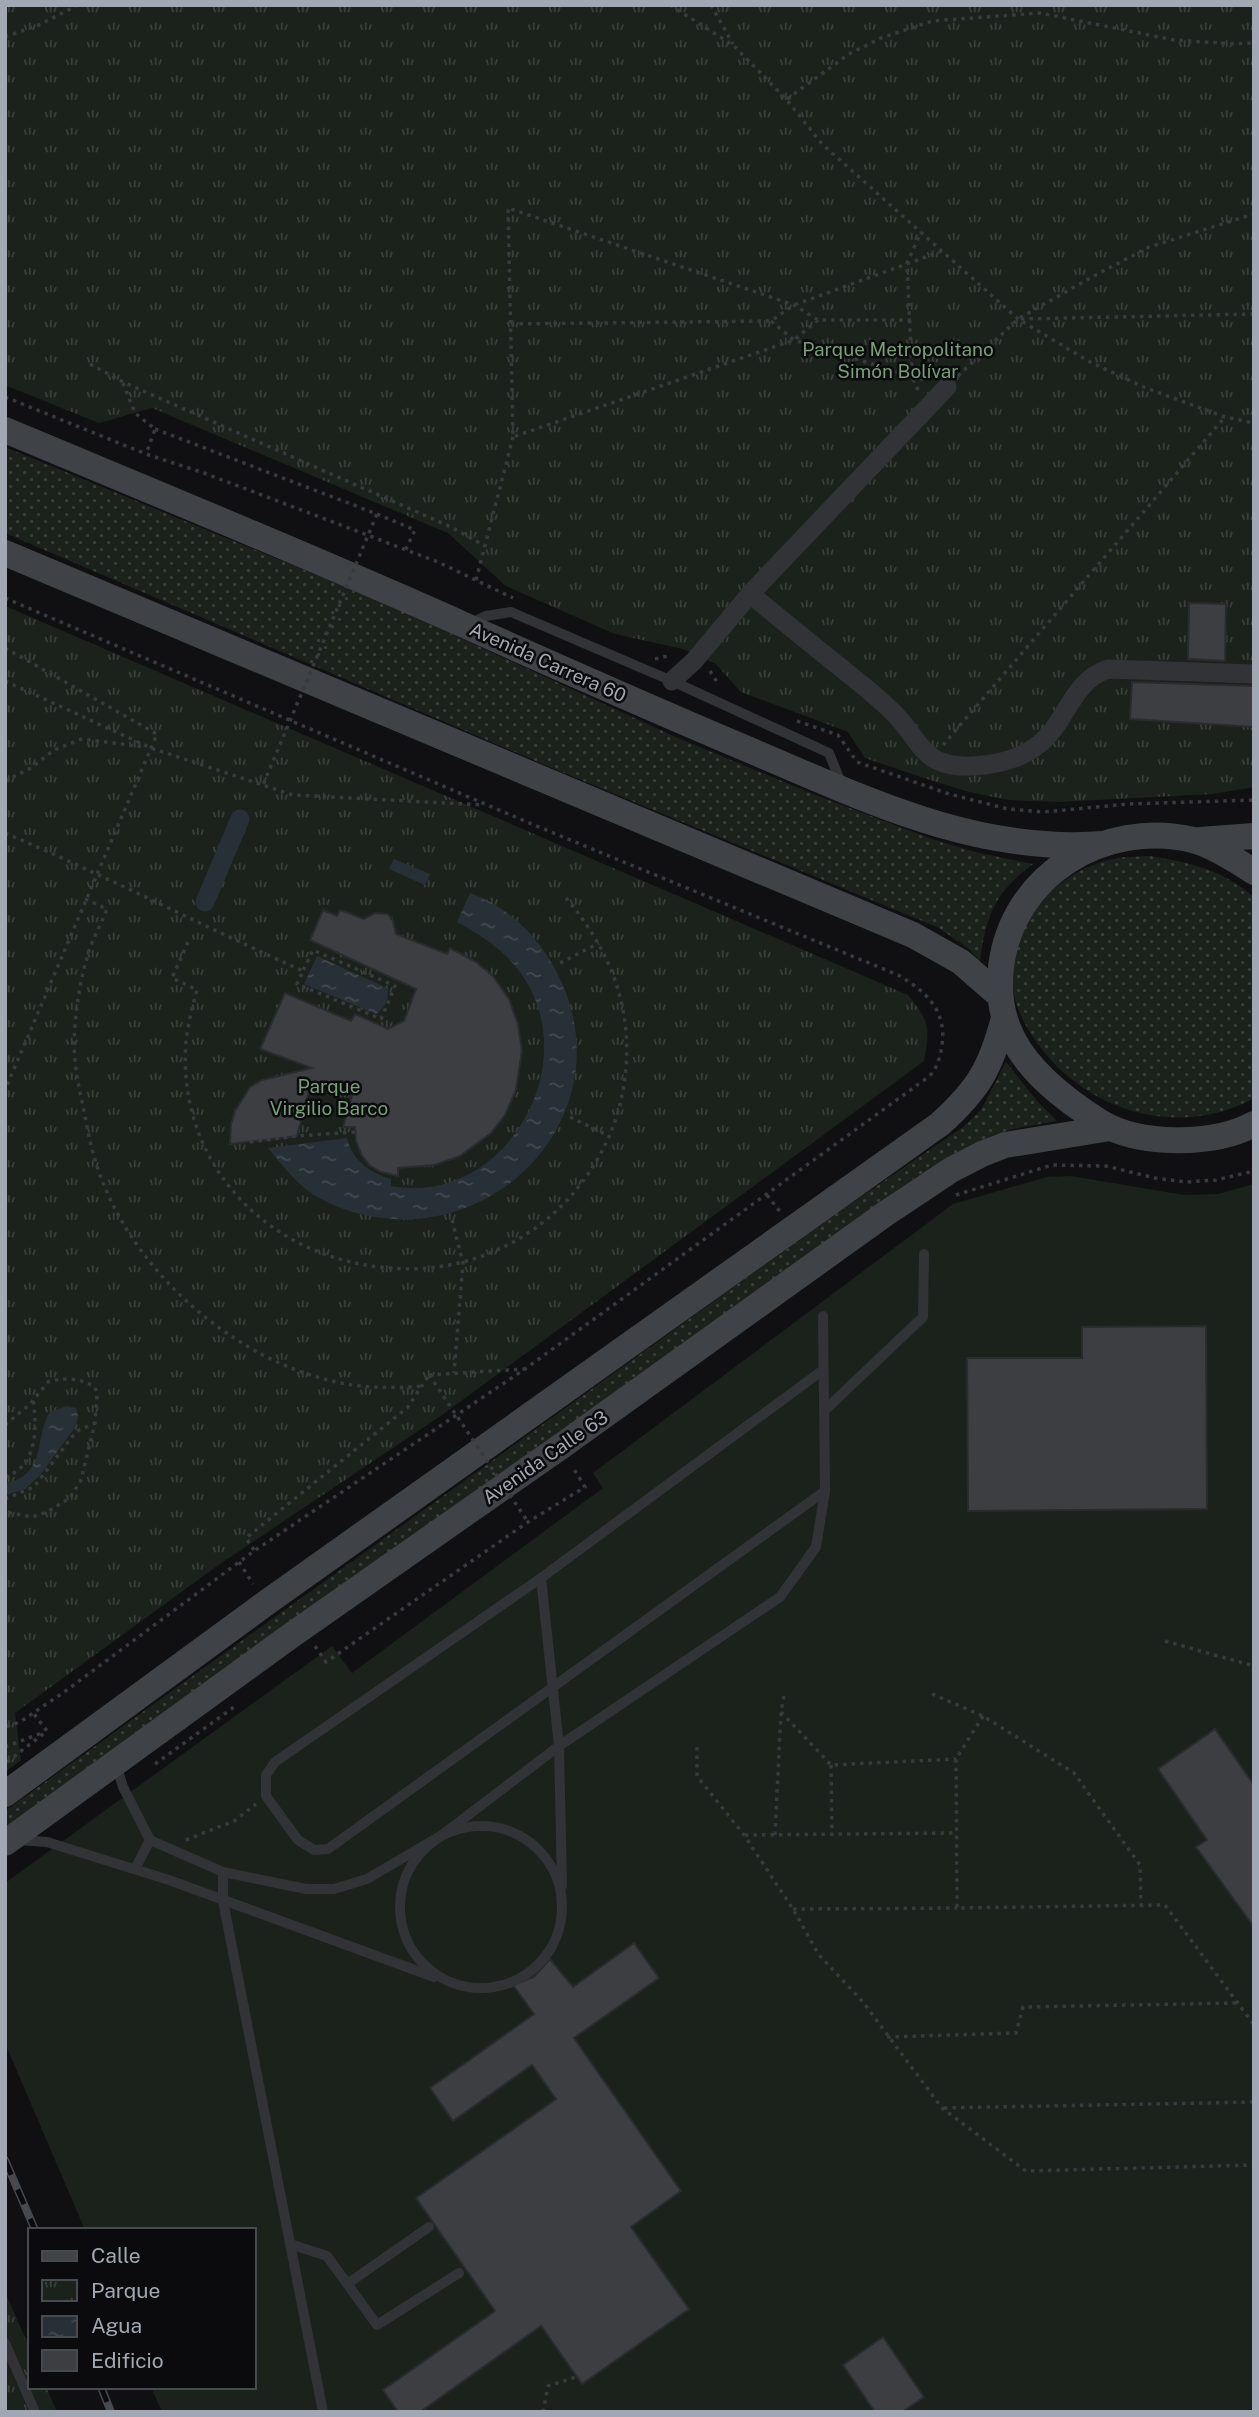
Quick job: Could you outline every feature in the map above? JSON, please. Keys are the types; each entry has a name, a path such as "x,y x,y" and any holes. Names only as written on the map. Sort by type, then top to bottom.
{"main road":[{"name":"Avenida Carrera 60","path":"5,430 899,813 947,828 1005,841 1047,846 1103,844"},
{"path":"5,553 913,935 961,962 1002,1007 1013,1040 1028,1062 1081,1110 1110,1128 1139,1136 1184,1140 1232,1133 1253,1125"},
{"path":"5,1794 266,1603 940,1124 974,1089 989,1067 1002,1007 1002,953 1010,927 1023,902 1044,879 1068,860 1103,844 1126,839 1158,837 1193,841 1254,836"},
{"path":"1193,841 1224,854 1254,872"},
{"name":"Avenida Calle 63","path":"8,1842 289,1637 951,1170 1005,1145 1110,1128"}],"street":[{"path":"672,681 694,661 750,594 947,387"},
{"path":"750,594 884,703 932,758 951,764 990,764 1016,758 1030,751 1054,732 1085,681 1095,673 1108,669 1121,667 1254,674"}],"lane":[{"path":"464,625 511,612 672,681 828,753 844,790"},
{"path":"825,1410 923,1317 924,1254"},
{"path":"453,1984 430,1971 412,1951 402,1927 400,1900 406,1874 421,1852 559,1746 780,1597 816,1547 825,1491 823,1316"},
{"path":"823,1370 541,1578 275,1762 266,1775 266,1796 298,1840 314,1850 328,1849 825,1491"},
{"path":"8,1842 47,1842 135,1869 453,1984 478,1989 504,1986 527,1974 546,1956 558,1933 562,1907 559,1746 541,1578"},
{"path":"116,1763 123,1787 150,1840 223,1872 306,1889 334,1889 367,1879 442,1835 468,1826 496,1827 522,1836 543,1855 557,1879 562,1907"},
{"path":"135,1869 150,1840"},
{"path":"223,1872 223,1901 323,2412"},
{"path":"347,2284 429,2227"},
{"path":"290,2244 327,2256 377,2325 459,2273"},
{"path":"5,2343 35,2412"}],"path":[{"path":"5,37 39,25 78,5"},
{"path":"670,5 734,46 786,99 822,144 1018,319 1090,362 1146,388 1224,417 1254,423"},
{"path":"711,5 734,46"},
{"path":"786,99 849,54 881,38 932,21 1040,13 1174,40 1254,43"},
{"path":"476,581 513,437 508,208 794,305 818,320 915,320"},
{"path":"771,321 794,340 947,387 1018,319 1149,247 1254,214"},
{"path":"921,232 907,263 912,376 927,408"},
{"path":"510,324 771,321 794,305 942,251"},
{"path":"1018,319 1254,314"},
{"path":"513,437 794,340 818,320"},
{"path":"90,363 123,382 451,527 485,546"},
{"path":"123,382 135,413 155,429 415,530 405,551"},
{"path":"5,397 146,454 217,477 438,562 518,600"},
{"path":"932,758 1224,417"},
{"path":"146,454 155,429"},
{"path":"262,786 378,515"},
{"path":"5,598 736,910 898,975 918,986 933,1003 941,1016 944,1036 933,1072 916,1086 525,1369 254,1551 20,1723 5,1727"},
{"path":"5,648 157,734 5,1090"},
{"path":"654,659 674,654 708,668 725,695"},
{"path":"5,681 151,748 293,795 489,805"},
{"path":"788,717 838,735 857,762 949,794 1008,809 1044,812 1128,804 1254,800"},
{"path":"5,781 31,768 54,750 82,739 151,748"},
{"path":"5,833 97,873 216,932 303,971"},
{"path":"188,942 172,978 197,990 186,1043 187,1087 198,1130 215,1167 238,1197 261,1220 288,1239 310,1250 369,1267 408,1270 438,1268 489,1254 516,1241 539,1225 582,1183 610,1136 622,1096 627,1066 627,1031 621,997 599,943 566,898"},
{"path":"85,899 107,909 87,957 82,982 74,1042 76,1072 92,1151 107,1193 134,1243 165,1282 202,1315 273,1360 332,1382 368,1387 422,1386"},
{"path":"560,963 599,943"},
{"path":"313,950 396,986 381,1019 365,1016 297,984 303,971 313,950"},
{"path":"570,1117 610,1136"},
{"path":"250,1142 355,1132"},
{"path":"951,1197 1052,1165 1106,1166 1186,1182 1216,1180 1254,1171"},
{"path":"452,1220 463,1262 454,1373"},
{"path":"429,1375 525,1369"},
{"path":"254,1551 246,1538 408,1407 429,1375"},
{"path":"429,1375 528,1521"},
{"path":"5,1424 48,1382 69,1379 86,1382 95,1387 97,1396 94,1423 81,1480 70,1498 53,1509 32,1517 5,1512"},
{"path":"5,1477 18,1472 33,1447 36,1417 33,1399"},
{"path":"5,1499 34,1488 72,1437 79,1430 94,1423"},
{"path":"308,1651 314,1646 326,1662 528,1521 585,1487"},
{"path":"516,1506 527,1498"},
{"path":"1165,1641 1254,1666"},
{"path":"932,1694 984,1716 1074,1773 1140,1865 1141,1905"},
{"path":"775,1835 784,1696"},
{"path":"154,1765 238,1704"},
{"path":"781,1712 831,1765 832,1834"},
{"path":"34,1713 47,1731"},
{"path":"957,1908 957,1759 984,1716"},
{"path":"5,1747 47,1731"},
{"path":"5,1763 47,1731"},
{"path":"697,1747 697,1776 744,1835 793,1909 819,1955 863,2002 942,2108 1026,2171 1254,2165"},
{"path":"831,1765 957,1759"},
{"path":"165,1848 234,1821 266,1796"},
{"path":"744,1835 957,1833"},
{"path":"793,1909 1165,1905 1254,2025"},
{"path":"887,2036 1016,2033 1023,2007 1238,2003"},
{"path":"942,2108 1254,2102"},
{"path":"543,2412 548,2386 576,2377"}],"green space":[{"name":"Parque Metropolitano Simón Bolívar","path":"5,5 1254,5 1254,787 1213,794 1058,802 1009,800 969,792 924,778 865,758 848,732 741,692 716,664 683,649 615,634 506,586 448,533 152,408 99,423 5,385"},
{"path":"5,447 387,604 678,738 818,796 932,839 975,852 1033,864 1010,884 994,906 985,930 980,961 969,949 939,928 552,768 5,533"},
{"name":"Parque Virgilio Barco","path":"5,606 908,995 924,1019 927,1041 924,1061 442,1415 217,1566 15,1713 21,1760 5,1772"},
{"path":"1150,856 1178,861 1218,874 1254,897 1254,1098 1228,1110 1201,1116 1146,1114 1120,1107 1095,1095 1051,1060 1028,1030 1016,1004 1012,972 1016,950 1023,929 1034,910 1049,893 1086,868 1113,859"},
{"path":"1006,1062 1057,1121 994,1135 915,1178 5,1827 5,1811 827,1220 963,1127 981,1110"},
{"path":"1071,1176 1184,1195 1218,1194 1254,1184 1254,2412 162,2412 152,2389 256,2389 256,2228 84,2228 5,2043 5,1883 332,1646 352,1673 603,1488 593,1473 953,1204 1047,1177"},
{"path":"5,2292 28,2344 28,2389 47,2389 57,2412 5,2412"}],"water":[{"path":"394,859 430,874 425,885 389,869"},
{"path":"470,893 497,906 520,923 539,944 555,969 575,1026 574,1080 557,1129 525,1170 483,1200 433,1217 378,1217 321,1199 299,1183 268,1148 347,1138 358,1159 369,1169 391,1179 391,1186 432,1187 469,1174 500,1152 523,1121 539,1085 544,1047 538,1008 520,972 507,957 457,922"},
{"path":"317,956 387,988 387,999 382,1009 376,1014 304,984"},
{"path":"66,1406 76,1408 76,1426 40,1475 25,1489 5,1495 5,1484 27,1473 33,1465 49,1413"}],"building":[{"path":"1189,603 1226,604 1225,661 1188,659"},
{"path":"1132,682 1254,686 1254,727 1130,719"},
{"path":"323,910 337,916 340,910 364,919 375,913 388,914 396,934 447,954 450,948 476,962 493,976 509,999 518,1024 522,1051 516,1090 505,1115 491,1133 460,1156 435,1165 398,1168 398,1176 381,1172 369,1165 361,1154 355,1127 343,1127 353,1092 310,1087 297,1136 230,1144 235,1111 250,1087 262,1080 312,1068 260,1049 285,993 351,1021 355,1014 388,1029 404,1021 416,989 310,940"},
{"path":"1206,1326 1207,1509 968,1511 967,1358 1082,1358 1082,1327"},
{"path":"1215,1729 1254,1785 1254,1927 1196,1847 1207,1840 1158,1769"},
{"path":"634,1943 659,1978 574,2038 681,2191 631,2227 689,2309 582,2384 541,2326 420,2412 398,2412 383,2390 495,2311 416,2198 556,2099 532,2065 453,2121 430,2088 534,2014 513,1985 534,1977 550,1959 573,1987"},
{"path":"883,2337 924,2397 902,2412 875,2412 843,2365"}],"waterway":[{"path":"205,902 240,819"}],"railway":[{"path":"5,2160 34,2228"},
{"path":"102,2389 111,2412"}]}
